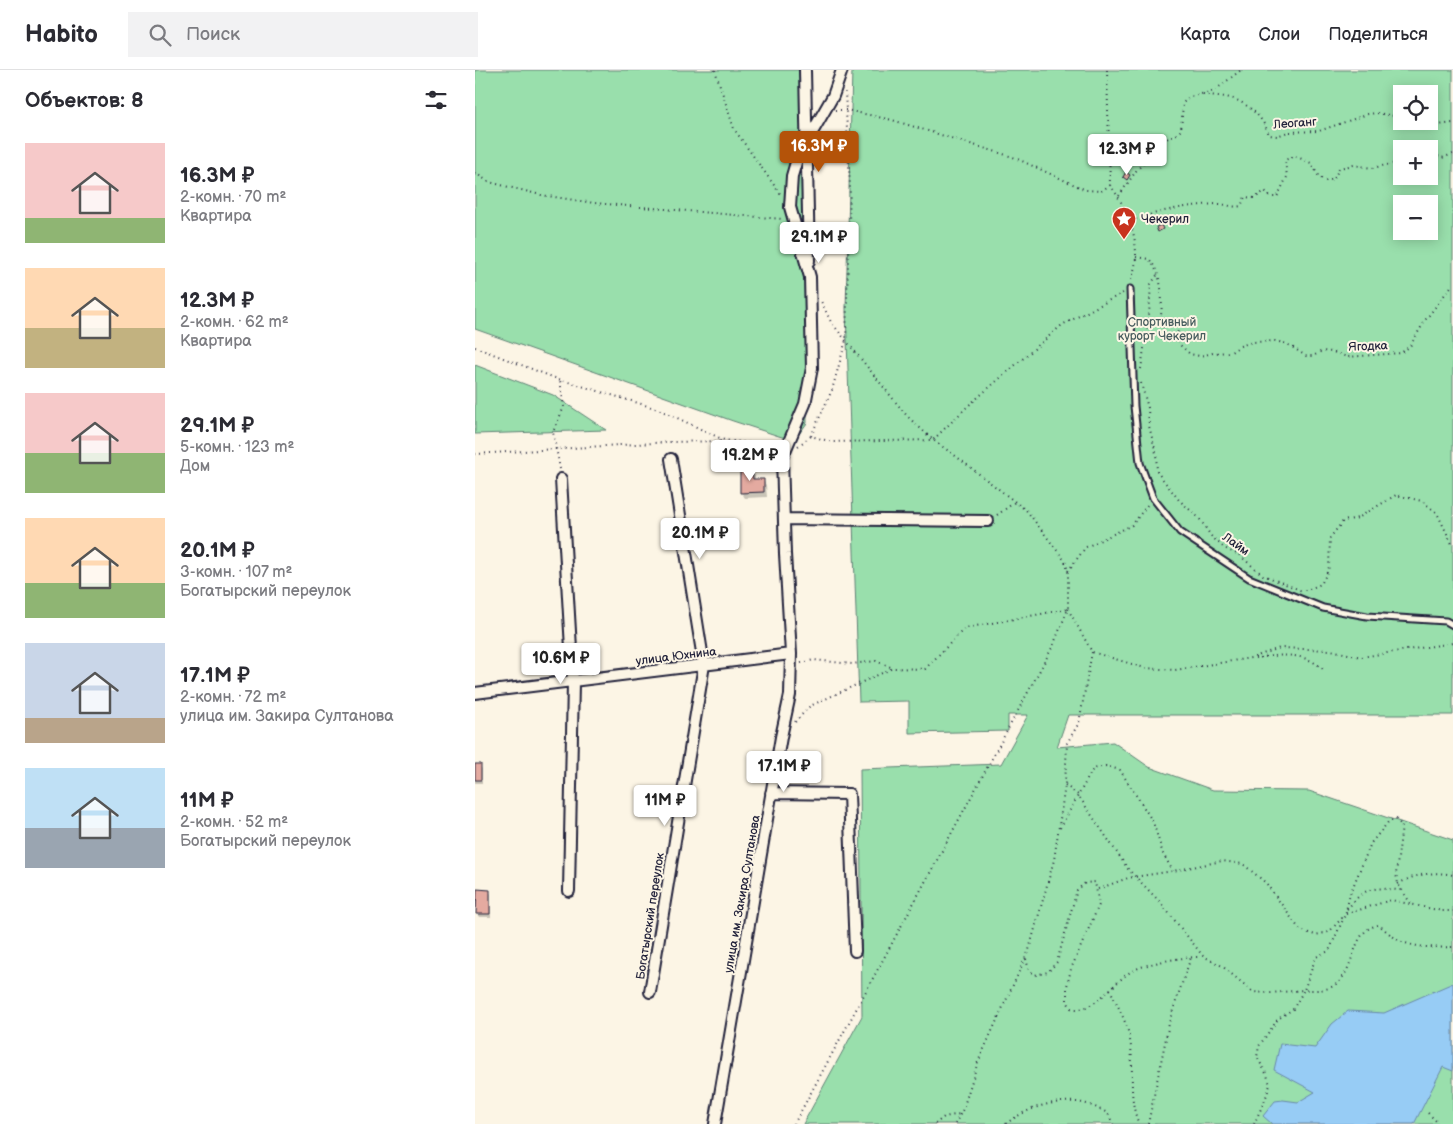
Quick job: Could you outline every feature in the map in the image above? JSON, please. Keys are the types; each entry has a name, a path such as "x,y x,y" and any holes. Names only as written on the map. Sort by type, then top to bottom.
{"street":[{"path":"782,458 805,404 812,368 805,70"},
{"path":"809,277 792,212 792,176 799,152 833,96 841,70"},
{"name":"улица им. Закира Султанова","path":"715,1124 789,695 791,660 782,458"},
{"name":"Богатырский переулок","path":"650,992 703,665 671,459"},
{"path":"561,478 573,682 569,891"},
{"path":"784,519 989,521"},
{"name":"улица Юхнина","path":"475,694 703,665 791,660"},
{"path":"771,793 849,794 855,951"}],"lane":[{"path":"1131,289 1134,406 1140,463 1153,498 1180,532 1249,578 1323,608 1367,616 1446,621 1453,625"}],"path":[{"path":"475,173 489,182 541,195 594,203 776,219 792,212 734,129 715,70"},
{"path":"811,436 832,442 933,440 969,405 1063,326 1131,289 1136,257 1135,240 1130,221 1119,197 1110,186 1107,70"},
{"path":"1119,197 1158,147 1169,137 1181,130 1183,103 1189,97 1214,91 1241,70"},
{"path":"797,447 811,436 832,390 846,340 850,186 845,90"},
{"name":"Леоганг","path":"1203,94 1233,99 1247,106 1266,124 1269,135 1277,136 1288,132 1319,132 1368,114 1377,113 1393,116"},
{"path":"824,110 846,110 892,120 1013,156 1086,190 1101,191 1110,186"},
{"path":"1438,125 1453,123"},
{"path":"1438,156 1442,158 1453,154"},
{"path":"1130,221 1157,212 1220,204 1234,208 1241,206 1245,196 1255,198 1265,192 1271,197 1277,197 1287,177 1285,160 1295,156 1311,164 1319,177 1325,181 1334,179 1339,168 1354,165 1372,168 1393,164"},
{"path":"1136,257 1149,259 1158,274 1151,284 1149,315 1141,370"},
{"name":"Ягодка","path":"1158,274 1163,301 1160,324 1165,327 1173,320 1178,320 1181,325 1177,334 1180,345 1190,354 1200,356 1213,352 1226,353 1251,342 1275,341 1287,344 1306,356 1313,356 1322,351 1333,352 1347,357 1401,353 1410,346 1425,319 1453,284"},
{"path":"794,1124 1053,646 1068,609 1068,571 1065,560 1027,511 933,440 907,416 831,322 818,295"},
{"path":"475,347 560,380 658,410 725,440"},
{"name":"Лайм","path":"1140,378 1148,408 1149,426 1159,475 1179,500 1199,518 1214,539 1224,548 1239,556 1263,574 1300,590 1307,590 1321,584 1329,567 1331,538 1343,521 1358,518 1396,495 1422,501 1437,513 1453,546"},
{"path":"560,380 564,406 553,432 561,478"},
{"path":"475,454 725,440 768,445 782,458"},
{"path":"1068,571 1086,547 1133,526 1153,498"},
{"path":"989,521 1015,502"},
{"path":"955,1124 961,1114 978,1062 1026,959 1054,860 1065,785 1067,743 1079,723 1092,652 1068,609"},
{"path":"791,660 853,664 876,661 893,668 925,669 965,628 1068,609"},
{"path":"1251,658 1280,648 1331,650 1361,657 1453,643"},
{"path":"1092,652 1145,668 1160,670 1175,670 1286,654 1303,656 1316,662 1323,669"},
{"path":"793,725 810,706 893,668"},
{"path":"1058,830 1093,769 1106,766 1120,770 1153,822 1163,854 1173,871"},
{"path":"1065,785 1078,794 1128,869 1160,902 1203,956 1222,966 1253,992 1271,993 1322,990 1335,985 1345,974 1362,934 1370,927 1379,925 1398,939 1411,944 1441,948 1453,947"},
{"path":"1254,1124 1270,1085 1267,1074 1257,1057 1259,1046 1278,1018 1293,1009 1304,990 1316,957 1329,951 1345,915 1360,867 1371,843 1389,821 1397,819 1402,826 1396,874 1398,884 1411,904"},
{"path":"1097,889 1128,878 1222,861 1243,864 1266,883 1300,930 1315,935 1329,932 1345,915 1391,900 1443,911 1453,911"},
{"path":"1398,884 1409,878 1427,874 1453,875"},
{"path":"1026,959 1029,970 1035,975 1048,972 1057,962 1077,890 1085,883 1095,882 1099,905 1071,969 1067,986 1067,1002 1071,1008 1078,1010 1097,1000 1133,971 1181,958 1203,956"},
{"path":"1347,909 1362,894 1371,889 1402,890"},
{"path":"1148,1124 1170,1019 1191,957"},
{"path":"1110,989 1124,1019 1130,1039 1132,1104 1139,1124"},
{"path":"1006,1124 1015,1117 1065,1100 1091,1104 1108,1114 1113,1124"},
{"path":"1428,1113 1439,1124"},
{"path":"935,1124 944,1117 961,1114"}],"green space":[{"path":"475,70 801,70 807,423 794,441 475,329"},
{"name":"Спортивный курорт Чекерил","path":"852,70 1453,70 1453,715 1068,715 1057,747 1113,742 1149,767 1213,790 1309,791 1453,840 1453,1124 803,1124 862,1016 860,769 1001,764 1028,715 1008,715 1008,731 909,733 909,701 859,702 846,309"},
{"path":"475,365 553,395 606,430 475,434"}],"water":[{"path":"1453,983 1453,1071 1443,1067 1414,1124 1272,1124 1263,1116 1275,1101 1298,1102 1315,1092 1274,1070 1280,1044 1315,1048 1332,1024 1348,1011 1384,1013"}],"building":[{"path":"1126,172 1130,175 1127,180 1123,177"},
{"path":"1161,225 1163,229 1158,232 1156,227"},
{"path":"740,469 752,469 753,479 764,479 764,492 740,493"},
{"path":"475,764 481,764 481,780 475,780"},
{"path":"477,889 490,890 490,914 476,914"}],"place":[{"name":"Чекерил","path":"1124,240"}]}
